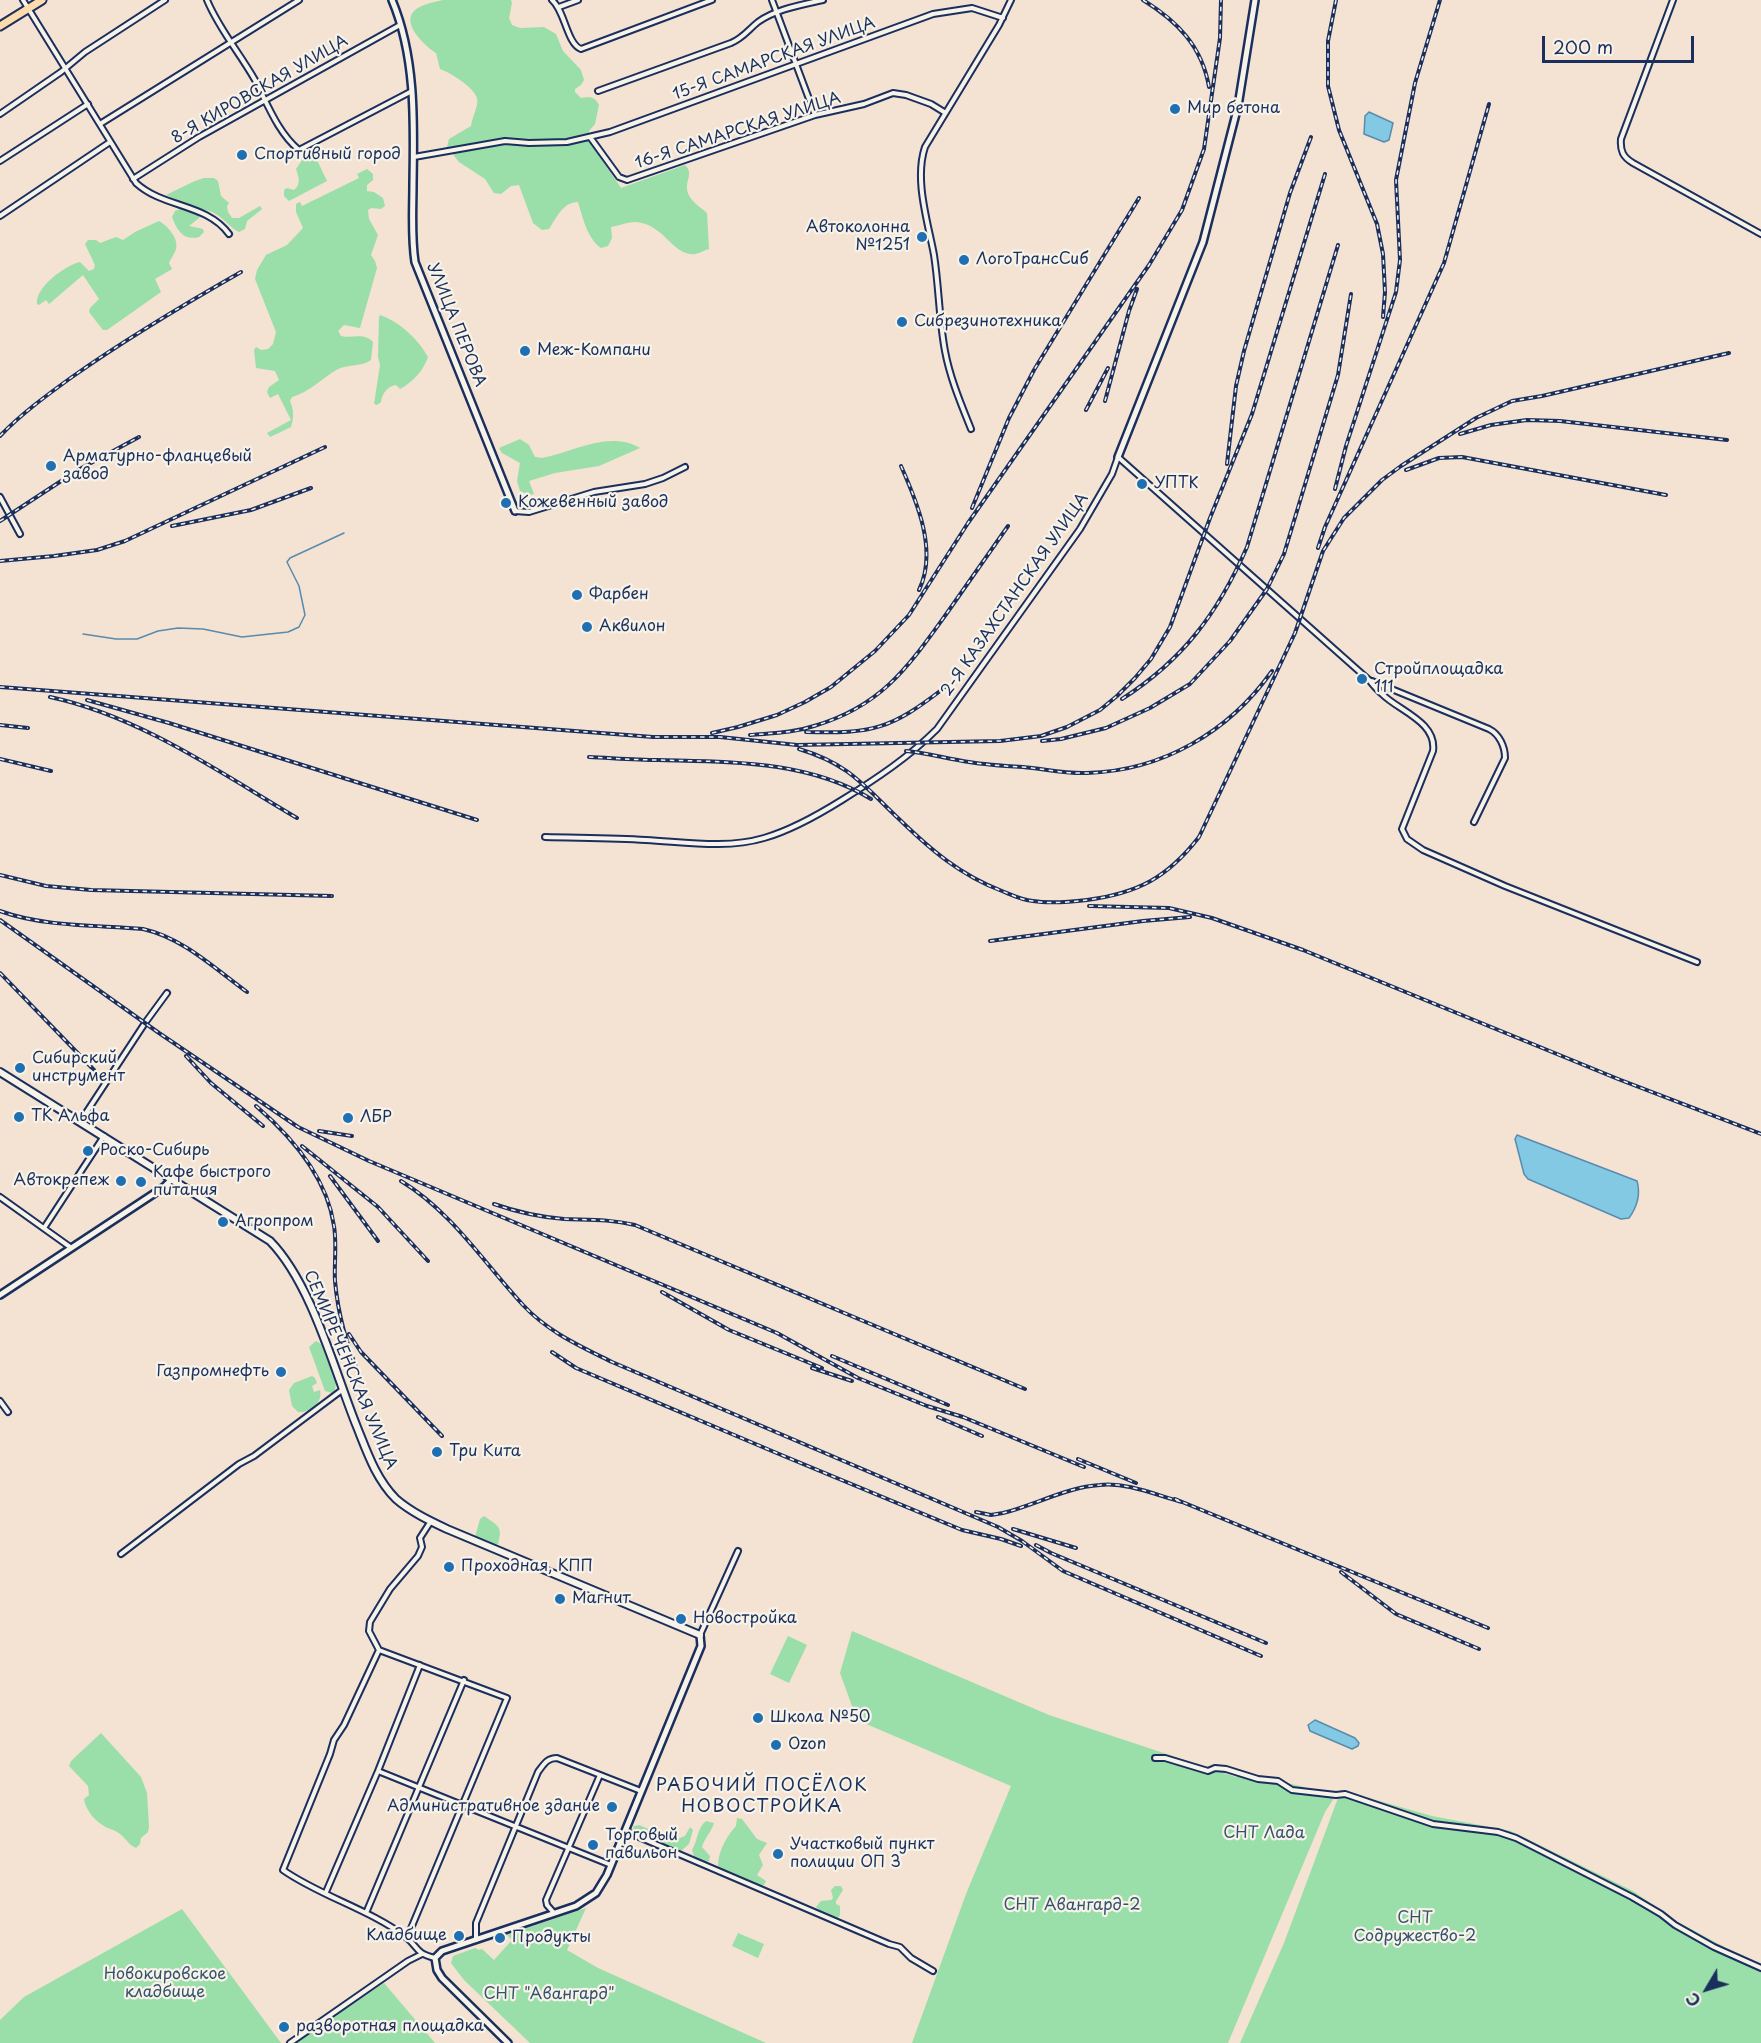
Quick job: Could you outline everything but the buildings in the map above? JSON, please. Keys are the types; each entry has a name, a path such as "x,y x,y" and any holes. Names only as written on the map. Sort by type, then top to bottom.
{"main road":[{"path":"0,26 42,0"},
{"name":"СЕМИРЕЧЕНСКАЯ УЛИЦА","path":"0,1072 270,1241 283,1254 299,1281 367,1453 380,1479 397,1500 431,1521 700,1635"}],"street":[{"path":"23,0 140,187 210,216 229,234"},
{"path":"0,114 85,52 165,0"},
{"path":"207,0 224,34 231,42 273,115 299,150 412,90"},
{"path":"100,124 299,0"},
{"name":"УЛИЦА ПЕРОВА","path":"392,0 400,25 412,90 415,262 515,510"},
{"path":"552,0 559,7 574,44 579,49 712,0"},
{"path":"559,7 578,0"},
{"path":"772,0 815,114"},
{"path":"598,91 740,39 758,22 777,13 823,0"},
{"path":"971,429 956,392 945,354 934,256 925,211 921,171 922,154 944,112 1003,18 1011,0"},
{"name":"2-Я КАЗАХСТАНСКАЯ УЛИЦА","path":"545,837 704,844 764,839 818,815 882,775 938,729 1080,529 1112,474 1203,242 1238,106 1255,0"},
{"path":"1673,0 1621,139 1620,148 1625,157 1633,163 1761,234"},
{"name":"15-Я САМАРСКАЯ УЛИЦА","path":"414,157 505,141 567,142 590,137 933,14 972,8 1003,18"},
{"name":"8-Я КИРОВСКАЯ УЛИЦА","path":"134,179 200,137 400,25"},
{"name":"16-Я САМАРСКАЯ УЛИЦА","path":"590,137 619,177 627,180 815,114 864,104 898,93 931,104 944,112"},
{"path":"0,161 88,104"},
{"path":"0,216 110,142"},
{"path":"1118,457 1382,694 1420,722 1432,736 1434,744 1429,762 1402,829 1407,839 1423,850 1496,881 1697,962"},
{"path":"515,510 528,512 594,492 645,484 686,467"},
{"path":"0,497 20,534"},
{"path":"1369,680 1488,729 1497,736 1505,751 1505,758 1474,822"},
{"path":"80,1122 145,1023 168,993"},
{"path":"44,1228 104,1136"},
{"path":"0,1295 164,1187 172,1179"},
{"path":"0,1197 70,1247"},
{"path":"121,1554 239,1464 254,1456 342,1390"},
{"path":"0,1401 8,1412"},
{"path":"407,1938 507,1698 379,1650 369,1630 370,1622 390,1589 418,1556 422,1547 420,1538 431,1521"},
{"path":"508,2043 442,1978 436,1970 435,1958 442,1951 588,1900 603,1883 701,1646 700,1635 738,1551"},
{"path":"379,1650 344,1725 334,1740 283,1869 294,1877 366,1913 407,1938 422,1954 435,1958"},
{"path":"326,1892 420,1665"},
{"path":"366,1913 464,1680"},
{"path":"476,1940 476,1923 514,1827 538,1772 545,1762 551,1758 557,1758 642,1791"},
{"path":"1155,1758 1165,1758 1208,1771 1215,1768 1239,1772 1258,1779 1278,1782 1292,1790 1328,1795 1345,1794 1433,1824 1498,1832 1595,1877 1714,1947 1761,1968"},
{"path":"378,1771 611,1865"},
{"path":"555,1913 547,1905 546,1900 600,1775"},
{"path":"625,1831 887,1944 900,1947 911,1958 933,1971"},
{"path":"290,2043 408,1961 422,1954"}],"green space":[{"path":"443,0 511,0 509,18 512,25 520,28 544,27 556,34 563,51 581,70 584,80 575,92 581,98 593,99 599,105 595,124 589,131 590,142 621,188 685,165 689,173 687,191 694,202 707,213 709,249 687,254 654,228 635,222 611,227 612,238 608,246 601,248 589,233 578,202 564,207 549,229 542,230 533,223 519,185 511,186 501,194 494,193 485,179 459,162 447,147 449,139 471,126 477,98 466,85 440,69 436,53 416,34 410,21 411,15 418,8"},
{"path":"307,153 315,156 327,181 289,201 284,196 284,190 287,188 294,190 298,185 299,178 296,169"},
{"path":"367,169 373,174 373,180 367,185 367,191 374,192 383,198 385,206 381,209 368,210 369,219 378,235 371,255 377,268 360,328 344,325 338,331 341,336 361,336 373,342 371,360 338,369 292,397 290,401 293,414 291,427 270,437 267,433 291,420 278,394 270,398 267,392 269,387 279,380 275,371 256,368 254,350 256,347 261,350 268,349 273,344 276,332 255,279 257,270 266,255 287,245 303,228 296,212 296,204 300,202 302,206 359,178 357,174"},
{"path":"204,178 214,178 218,181 221,196 229,203 228,212 232,218 239,218 260,206 262,209 247,221 245,229 239,232 212,212 201,210 199,218 189,226 203,229 204,232 199,237 185,236 172,217 175,211 183,208 185,204 166,195"},
{"path":"159,221 169,229 176,241 176,249 169,263 172,269 155,279 161,292 107,330 103,330 89,312 99,299 83,275 49,304 46,300 37,304 38,297 46,284 67,267 80,262 89,271 94,269 95,265 85,244 88,240 96,240 100,243 116,237 123,240"},
{"path":"380,315 395,322 408,332 428,357 414,379 400,389 396,385 388,388 377,405 374,404 380,365 378,357"},
{"path":"520,439 529,445 535,457 542,458 604,442 628,443 640,448 599,466 555,473 529,481 534,494 529,495 520,491 517,481 520,463 502,453 499,448"},
{"path":"316,1341 321,1344 336,1383 332,1393 325,1391 309,1347"},
{"path":"312,1376 317,1383 312,1386 314,1392 320,1390 320,1399 311,1409 298,1412 292,1406 289,1390 294,1383"},
{"path":"484,1516 498,1527 500,1533 498,1544 495,1546 475,1537 480,1519"},
{"name":"СНТ Авангард-2","path":"852,1631 1049,1715 1236,1777 1239,1771 1336,1795 1325,1812 1228,2043 912,2043 966,1894 1011,1786 857,1720 840,1673"},
{"path":"788,1636 807,1645 789,1683 770,1674"},
{"path":"101,1733 141,1777 147,1793 148,1832 141,1838 136,1848 120,1834 101,1824 91,1814 84,1799 89,1795 88,1786 69,1766 71,1761"},
{"name":"СНТ Содружество-2","path":"1341,1790 1432,1816 1511,1831 1633,1891 1676,1921 1761,1967 1761,2043 1240,2043 1284,1943"},
{"path":"737,1818 742,1819 757,1839 767,1843 759,1855 763,1865 757,1875 766,1881 764,1885 758,1886 718,1866 721,1849 736,1826"},
{"path":"706,1821 714,1823 702,1847 710,1856 709,1861 706,1862 694,1856 692,1850 701,1827"},
{"path":"639,1825 675,1840 685,1836 690,1827 693,1830 689,1844 681,1851 636,1832 633,1828"},
{"path":"835,1886 841,1886 843,1890 836,1901 836,1904 840,1906 840,1915 837,1919 822,1913 816,1907 821,1901 833,1898 831,1890"},
{"name":"СНТ \"Авангард\"","path":"586,1908 567,1950 598,1968 766,2043 530,2043 464,1980 451,1963 453,1956 475,1948 482,1949 494,1960 512,1940 507,1935"},
{"name":"Новокировское кладбище","path":"182,1909 281,2043 0,2043 0,2020 24,1997"},
{"path":"738,1933 764,1944 758,1958 732,1946"},
{"path":"384,1983 435,2043 286,2043 300,2033 304,2037"}],"water":[{"path":"1369,112 1393,123 1389,140 1384,142 1364,134 1365,116"},
{"path":"1517,1135 1637,1181 1639,1191 1637,1201 1629,1218 1621,1219 1528,1179 1524,1174 1515,1139"},
{"path":"1315,1720 1355,1738 1359,1743 1358,1746 1352,1749 1310,1731 1308,1725"}],"waterway":[{"path":"83,634 116,639 137,639 158,631 178,628 203,629 242,637 288,632 299,627 305,615 299,586 287,562 290,558 344,533"}],"railway":[{"path":"1143,0 1167,17 1186,36 1201,59 1209,87"},
{"path":"712,733 777,715 831,687 875,651 909,615 968,523 1149,265 1182,210 1204,149 1220,38 1221,0"},
{"path":"1336,0 1328,41 1328,86 1339,130 1377,224 1383,254 1385,292 1383,317"},
{"path":"1335,489 1346,446 1396,292 1400,260 1396,180 1415,83 1440,0"},
{"path":"1318,548 1325,527 1444,263 1489,104"},
{"path":"1227,464 1236,386 1244,351 1290,193 1311,137"},
{"path":"0,687 653,737 720,737 797,745 1000,741 1041,736 1067,727 1100,710 1117,696 1151,659 1170,627 1210,518 1252,414 1325,174"},
{"path":"972,508 1009,418 1034,370 1139,198"},
{"path":"1122,699 1144,684 1181,651 1211,614 1236,571 1247,547 1338,245"},
{"path":"0,436 34,405 92,363 241,272"},
{"path":"1105,401 1137,289"},
{"path":"1042,741 1061,739 1106,728 1150,708 1190,684 1230,641 1267,589 1284,554 1338,375 1351,294"},
{"path":"799,749 831,761 843,769 865,786 947,861 987,885 1021,898 1047,902 1087,900 1136,888 1163,873 1199,837 1295,633 1323,551 1344,518 1382,480 1476,418 1512,401 1729,353"},
{"path":"1086,410 1108,368"},
{"path":"1460,434 1491,425 1527,420 1560,421 1727,440"},
{"path":"0,521 78,470 139,437"},
{"path":"0,561 97,550 125,541 325,447"},
{"path":"1406,470 1439,458 1462,457 1666,495"},
{"path":"901,466 919,511 926,543 924,575 919,590"},
{"path":"172,526 251,510 311,488"},
{"path":"750,735 814,726 838,718 876,696 919,651 1008,526"},
{"path":"906,751 976,763 1071,773 1115,771 1167,756 1214,730 1255,693 1272,671"},
{"path":"806,732 848,732 880,726 926,702 944,688"},
{"path":"50,697 115,717 178,747 297,818"},
{"path":"87,700 169,723 477,820"},
{"path":"0,725 28,728"},
{"path":"589,757 713,761 768,766 821,777 846,786 871,799"},
{"path":"0,759 51,771"},
{"path":"0,875 46,886 91,890 332,896"},
{"path":"1089,906 1169,908 1212,918 1303,950 1618,1079 1761,1134"},
{"path":"0,911 52,923 143,929 158,933 198,955 247,992"},
{"path":"990,941 1190,917"},
{"path":"0,920 159,1033 298,1127 369,1161 777,1333 858,1378 927,1406 963,1417 1084,1467"},
{"path":"0,973 94,1070"},
{"path":"186,1056 211,1083 263,1126"},
{"path":"256,1106 295,1145 306,1159 324,1191 335,1233 335,1281 338,1306 347,1343 361,1379"},
{"path":"319,1131 352,1136"},
{"path":"302,1146 378,1207 428,1261"},
{"path":"330,1176 378,1241"},
{"path":"401,1181 452,1223 533,1315 576,1344 612,1362 998,1527 1022,1541 1063,1571 1261,1656"},
{"path":"494,1204 546,1217 635,1225 1025,1389"},
{"path":"662,1292 729,1330 822,1368"},
{"path":"349,1334 361,1352 442,1436"},
{"path":"552,1352 576,1368 962,1530 1021,1546"},
{"path":"832,1356 948,1405"},
{"path":"812,1368 852,1381"},
{"path":"938,1417 982,1436"},
{"path":"1078,1459 1136,1483"},
{"path":"976,1512 991,1515 1003,1513 1075,1489 1100,1485 1131,1487 1182,1502"},
{"path":"1175,1499 1488,1628"},
{"path":"1013,1529 1076,1548"},
{"path":"1036,1545 1266,1643"},
{"path":"1341,1572 1396,1614 1479,1649"}],"place":[{"name":"Мир бетона","path":"1175,109"},
{"name":"Спортивный город","path":"242,155"},
{"name":"Автоколонна №1251","path":"922,237"},
{"name":"ЛогоТрансСиб","path":"964,260"},
{"name":"Сибрезинотехника","path":"902,322"},
{"name":"Меж-Компани","path":"525,351"},
{"name":"Арматурно-фланцевый завод","path":"51,466"},
{"name":"УПТК","path":"1142,484"},
{"name":"Кожевенный завод","path":"506,503"},
{"name":"Фарбен","path":"577,595"},
{"name":"Аквилон","path":"587,627"},
{"name":"Стройплощадка 111","path":"1362,679"},
{"name":"Сибирский инструмент","path":"20,1068"},
{"name":"ТК Альфа","path":"19,1117"},
{"name":"ЛБР","path":"348,1118"},
{"name":"Роско-Сибирь","path":"88,1151"},
{"name":"Автокрепеж","path":"121,1181"},
{"name":"Кафе быстрого питания","path":"141,1182"},
{"name":"Агропром","path":"223,1222"},
{"name":"Газпромнефть","path":"281,1372"},
{"name":"Три Кита","path":"437,1452"},
{"name":"Проходная, КПП","path":"449,1567"},
{"name":"Магнит","path":"560,1599"},
{"name":"Новостройка","path":"681,1619"},
{"name":"Школа №50","path":"758,1718"},
{"name":"Ozon","path":"776,1745"},
{"name":"Административное здание","path":"612,1807"},
{"name":"Торговый павильон","path":"593,1845"},
{"name":"Участковый пункт полиции ОП 3","path":"778,1854"},
{"name":"Кладбище","path":"459,1936"},
{"name":"Продукты","path":"500,1938"},
{"name":"разворотная площадка","path":"284,2027"}],"district":[{"name":"РАБОЧИЙ ПОСЁЛОК НОВОСТРОЙКА","path":"762,1796"}],"park label":[{"name":"СНТ Лада","path":"1264,1834"}]}
